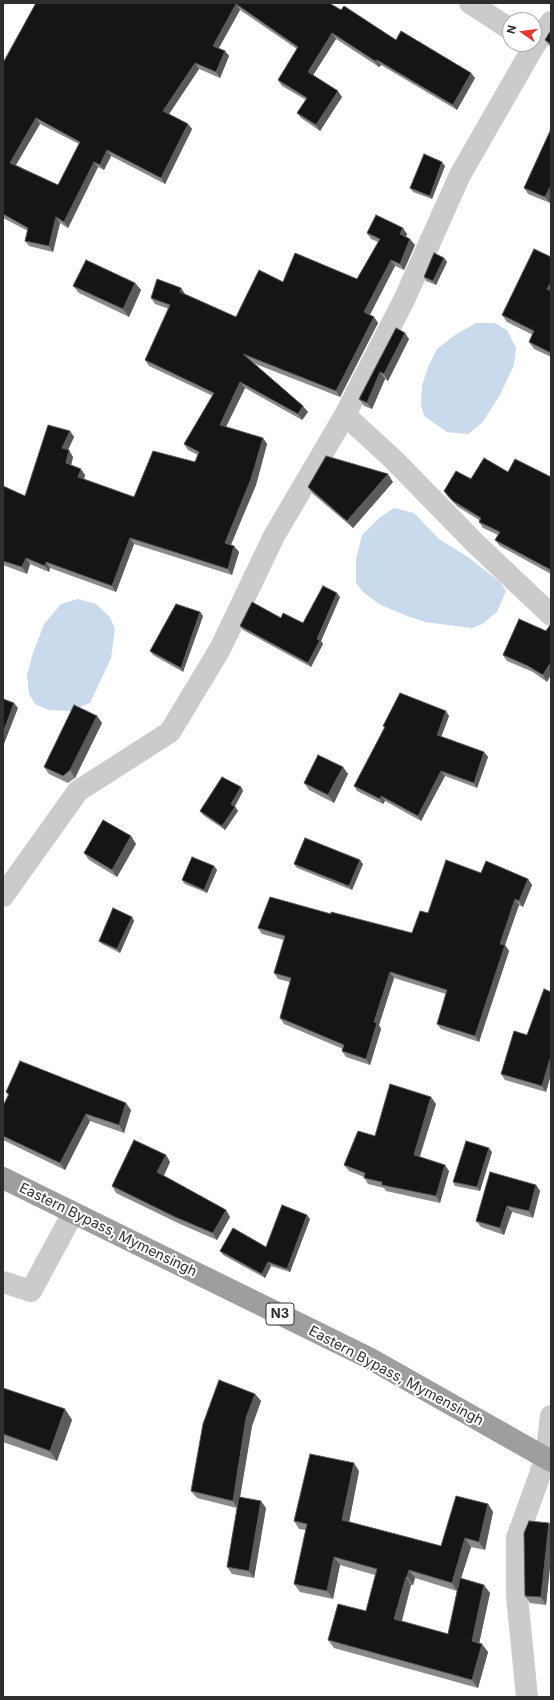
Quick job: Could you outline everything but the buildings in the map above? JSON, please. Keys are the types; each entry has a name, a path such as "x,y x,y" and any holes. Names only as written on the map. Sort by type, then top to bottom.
{"highway":[{"name":"Eastern Bypass, Mymensingh","path":"3,1178 369,1358 548,1460"}],"street":[{"path":"470,3 502,25"},
{"path":"542,34 551,22"},
{"path":"3,896 78,791 170,732 220,649 274,536 345,415 404,300 460,175 529,52"},
{"path":"345,415 393,459 475,542 551,615"},
{"path":"3,1282 31,1291 73,1213"},
{"path":"527,1697 517,1596 517,1538 548,1460 551,1416"}],"water":[{"path":"476,323 495,323 507,330 516,348 514,365 500,395 482,423 468,434 447,432 424,416 421,405 422,386 428,367 437,349 455,335"},
{"path":"394,508 414,513 439,539 468,557 500,582 506,591 497,612 482,624 472,628 425,622 379,604 363,592 356,583 356,559 362,535 379,518"},
{"path":"78,599 96,604 110,617 115,629 111,658 90,703 70,711 48,710 35,704 29,694 27,675 33,653 44,624 61,604"}]}
